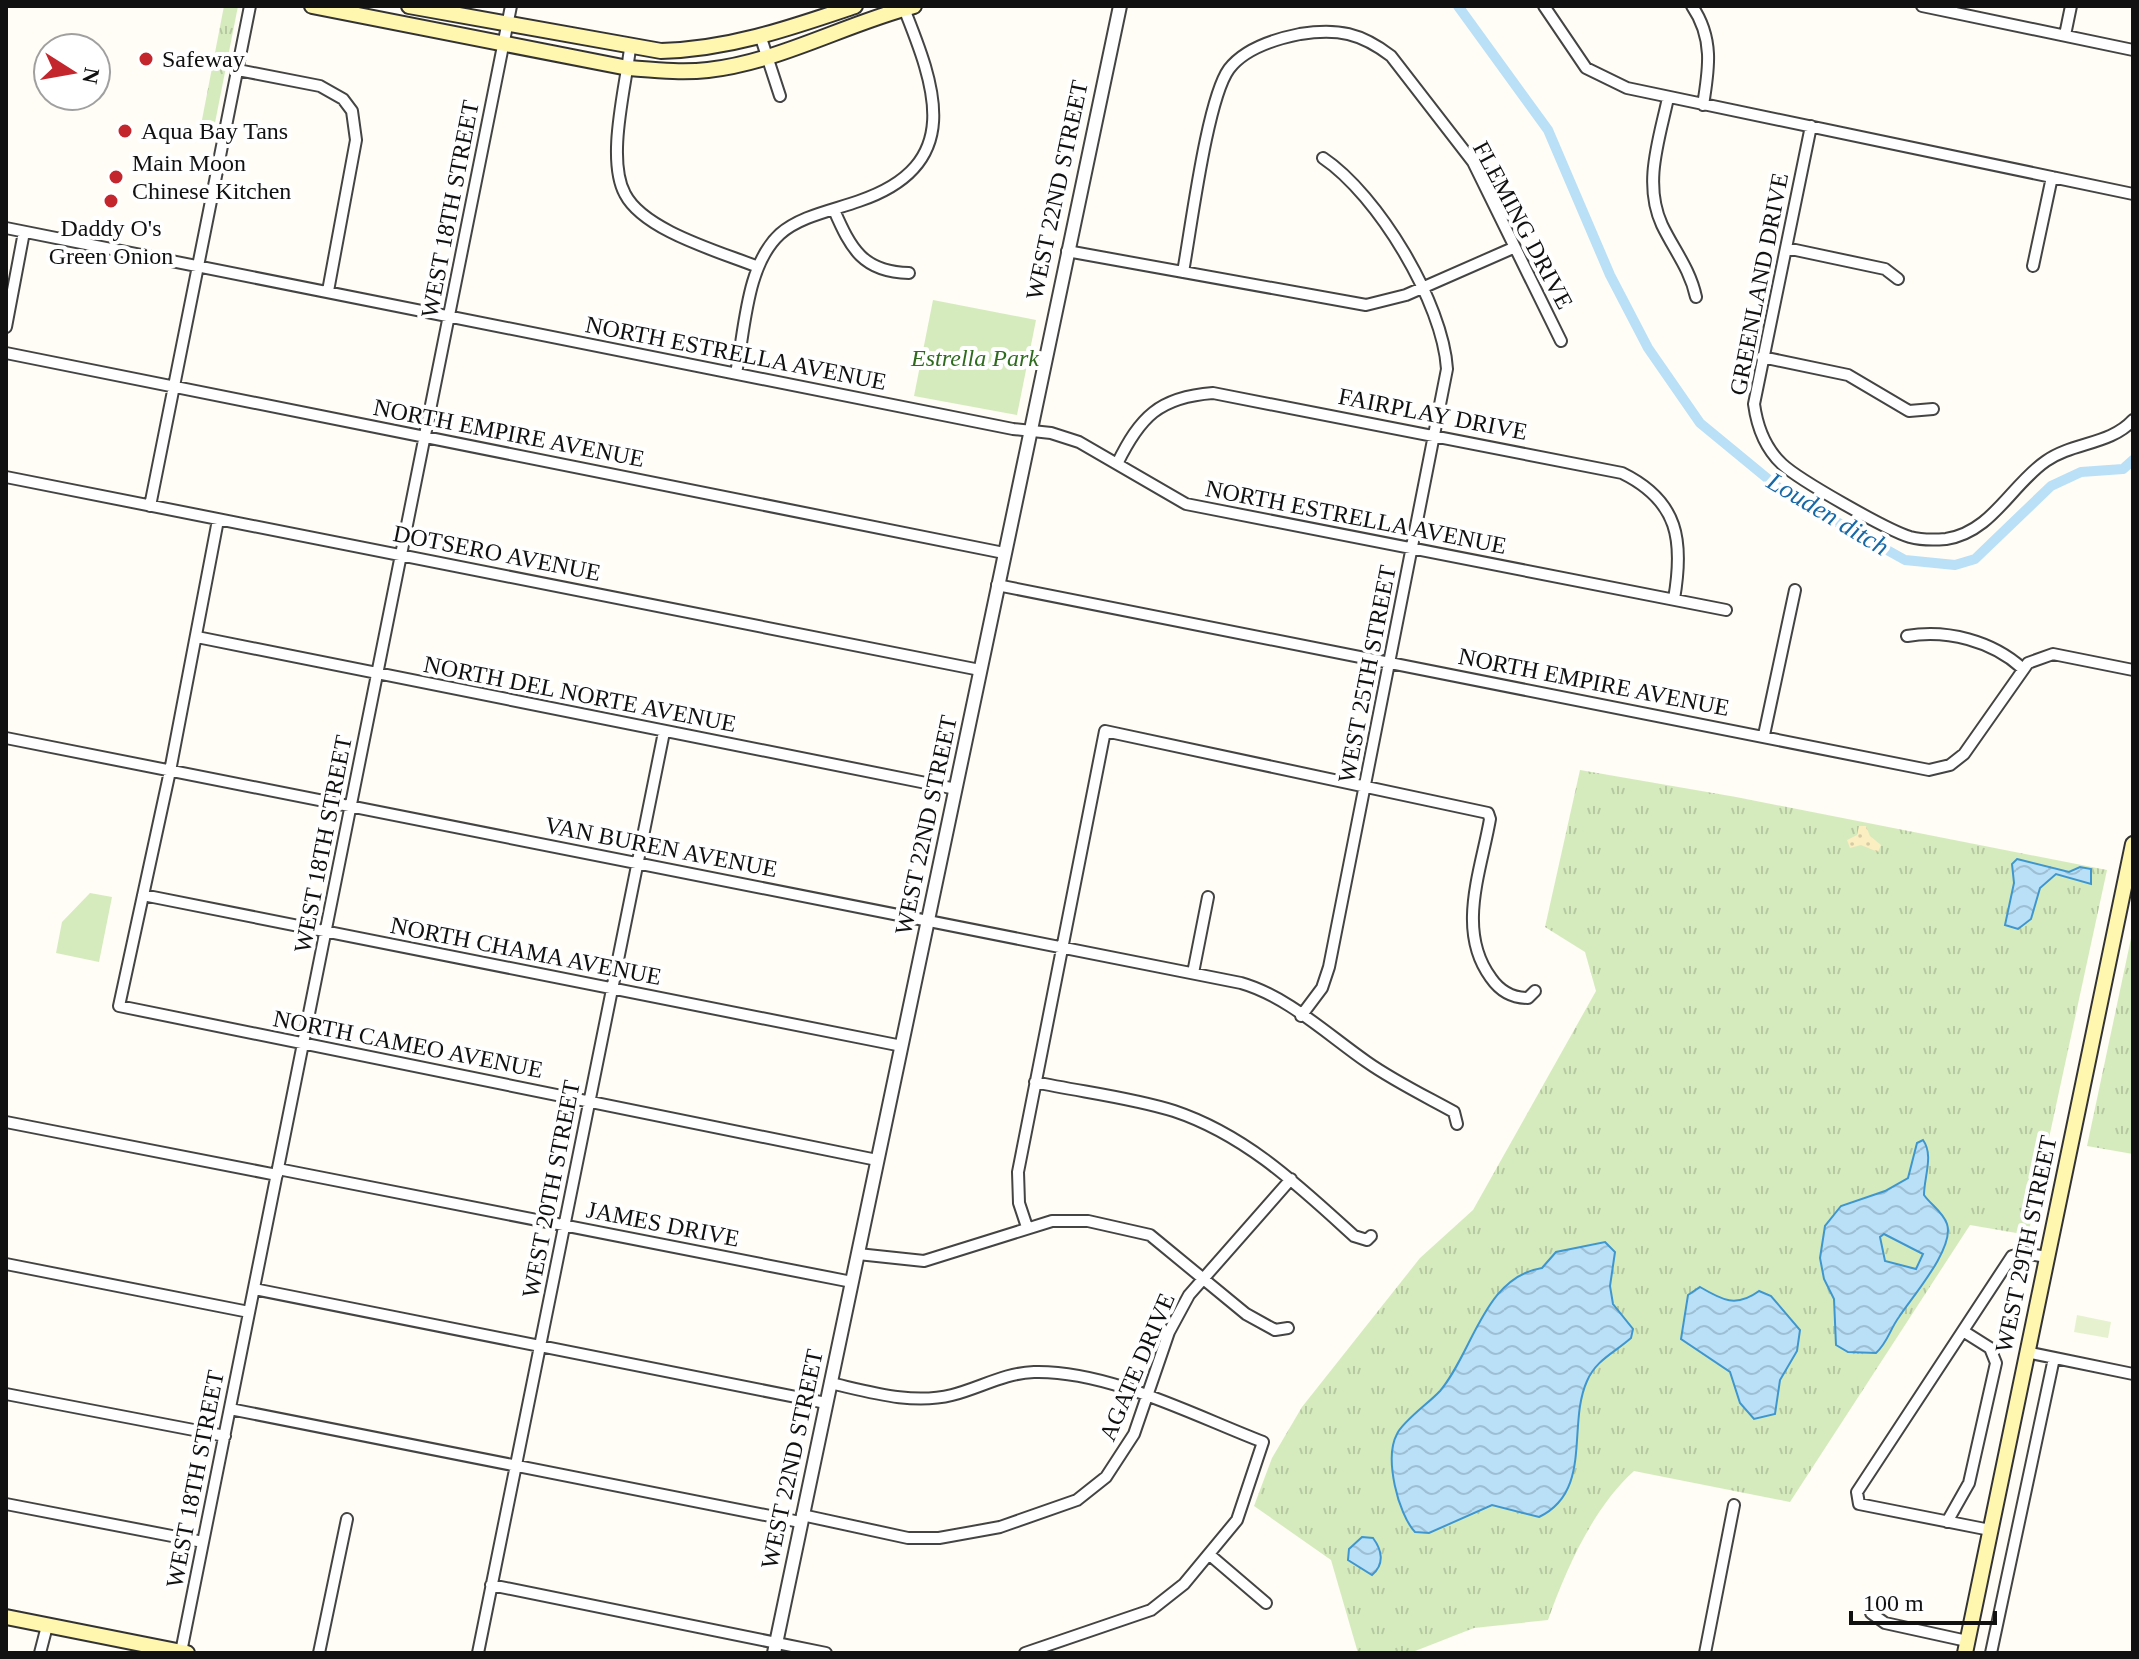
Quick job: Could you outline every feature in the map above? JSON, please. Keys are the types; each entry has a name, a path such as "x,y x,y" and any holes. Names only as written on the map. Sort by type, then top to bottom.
{"main road":[{"path":"312,6 628,68 707,70 767,57 907,7"},
{"path":"409,6 630,48 697,50 761,38 855,6"},
{"name":"WEST 29TH STREET","path":"1966,1647 2133,844"},
{"path":"6,1617 184,1652"}],"street":[{"path":"150,506 250,6"},
{"path":"507,24 511,6"},
{"name":"WEST 22ND STREET","path":"775,1648 1120,6"},
{"path":"1544,6 1586,68 1614,83 1668,98 2133,194"},
{"path":"1692,6 1709,48 1703,105"},
{"path":"1922,6 2133,50"},
{"path":"2065,35 2071,6"},
{"path":"736,373 758,267 781,233 805,219 893,187 912,173 928,151 934,122 933,96 907,7"},
{"name":"WEST 18TH STREET","path":"184,1652 203,1542 507,24"},
{"name":"FLEMING DRIVE","path":"1183,272 1214,106 1223,79 1231,67 1256,48 1287,37 1315,32 1356,33 1391,56 1473,162 1561,341"},
{"path":"761,38 780,96"},
{"path":"630,48 619,134 619,173 624,194 639,211 662,227 758,267"},
{"path":"238,70 320,86 343,99 352,111 356,140 328,291"},
{"path":"1668,98 1653,175 1653,199 1666,232 1692,277 1696,297"},
{"name":"GREENLAND DRIVE","path":"1811,126 1762,357 1755,413 1763,438 1783,465 1891,529 1919,539 1950,538 1975,529 2042,464 2064,450 2118,432 2133,420"},
{"name":"WEST 25TH STREET","path":"1301,1016 1326,979 1391,662 1447,359 1444,343 1406,252 1344,176 1323,158"},
{"path":"2033,266 2052,177"},
{"path":"834,210 846,239 863,259 883,271 909,273"},
{"name":"NORTH ESTRELLA AVENUE","path":"6,228 1071,439 1186,504 1726,610"},
{"path":"6,327 24,232"},
{"path":"1067,251 1366,305 1422,288 1513,248"},
{"path":"1786,248 1885,269 1898,279"},
{"name":"NORTH EMPIRE AVENUE","path":"6,353 1004,553"},
{"path":"1762,357 1848,375 1909,411 1933,409"},
{"name":"FAIRPLAY DRIVE","path":"1117,464 1130,437 1149,414 1164,404 1192,394 1230,394 1608,469 1635,479 1658,498 1678,536 1680,560 1674,599"},
{"name":"DOTSERO AVENUE","path":"6,477 980,670"},
{"path":"143,895 218,520"},
{"name":"NORTH EMPIRE AVENUE","path":"997,585 1764,735 1907,767 1942,768 1964,754 2022,668"},
{"path":"1764,735 1795,590"},
{"path":"1907,636 1930,632 1991,646 2022,668 2053,654 2133,670"},
{"name":"NORTH DEL NORTE AVENUE","path":"197,637 956,789"},
{"path":"1027,1227 1019,1203 1018,1172 1105,731 1488,813 1490,819 1471,917 1475,944 1495,984 1516,997 1528,998 1535,991"},
{"name":"WEST 20TH STREET","path":"478,1653 664,732"},
{"name":"VAN BUREN AVENUE","path":"6,738 1252,986 1376,1068 1454,1112 1457,1124"},
{"name":"NORTH CHAMA AVENUE","path":"143,895 902,1046"},
{"name":"NORTH CAMEO AVENUE","path":"143,895 119,1006 877,1160"},
{"path":"1193,973 1208,897"},
{"path":"1035,1082 1162,1107 1192,1118 1251,1149 1291,1179 1354,1236 1367,1240 1371,1236"},
{"name":"JAMES DRIVE","path":"6,1122 564,1224 852,1282"},
{"name":"AGATE DRIVE","path":"230,1409 516,1466 908,1538 939,1538 1000,1527 1077,1500 1106,1477 1134,1434 1169,1332 1189,1295 1291,1179"},
{"path":"858,1254 900,1261 924,1261 1027,1227 1072,1219 1142,1232 1266,1327 1280,1331 1288,1328"},
{"path":"1990,1530 1859,1504 1857,1492 2012,1256 2025,1253 2046,1257"},
{"path":"6,1264 249,1312"},
{"path":"254,1289 826,1403"},
{"path":"1947,1522 1969,1483 1996,1363 1990,1348 1963,1331"},
{"path":"2026,1352 2133,1374"},
{"path":"1991,1653 2054,1358"},
{"path":"830,1383 928,1399 954,1395 1003,1377 1048,1372 1082,1377 1148,1398 1263,1442 1237,1520 1211,1556 1184,1584 1151,1610 1025,1653"},
{"path":"6,1394 225,1436"},
{"path":"6,1504 203,1542"},
{"path":"1705,1653 1734,1505"},
{"path":"319,1653 347,1519"},
{"path":"1211,1556 1266,1603"},
{"path":"491,1585 775,1648 826,1653"},
{"path":"1871,1613 1885,1623 1966,1647"},
{"path":"40,1653 47,1626"}],"green space":[{"path":"224,6 238,6 212,138 200,130"},
{"name":"Estrella Park","path":"933,300 1036,320 1017,415 914,396"},
{"path":"1580,770 1736,797 2107,870 2028,1235 1970,1225 1790,1502 1634,1471 1606,1503 1582,1540 1548,1620 1474,1628 1410,1653 1358,1653 1331,1560 1254,1506 1272,1458 1302,1407 1420,1258 1473,1210 1596,991 1585,952 1545,927"},
{"path":"90,893 112,897 99,962 56,953 62,922"},
{"path":"2133,929 2133,1154 2087,1146"},
{"path":"2077,1315 2111,1322 2108,1338 2074,1332"}],"sand":[{"path":"1859,826 1866,826 1870,836 1881,845 1878,852 1861,845 1850,848 1847,840 1857,835"}],"water":[{"path":"2017,859 2069,872 2080,867 2091,869 2091,884 2056,874 2040,888 2031,919 2018,929 2005,925 2014,883 2012,864"},
{"path":"1923,1140 1928,1152 1924,1195 1947,1224 1945,1246 1880,1349 1876,1353 1848,1352 1836,1345 1834,1299 1824,1279 1820,1258 1825,1226 1841,1206 1885,1191 1908,1178 1917,1143","holes":["1884,1234 1923,1254 1916,1269 1885,1261 1880,1237"]},
{"path":"1605,1242 1615,1252 1610,1286 1613,1304 1633,1329 1631,1338 1600,1362 1587,1381 1581,1398 1573,1474 1566,1491 1556,1505 1539,1517 1492,1505 1429,1533 1415,1532 1398,1499 1392,1471 1393,1444 1400,1429 1440,1391 1482,1318 1506,1286 1522,1274 1542,1268 1556,1252"},
{"path":"1700,1287 1715,1296 1736,1301 1759,1291 1771,1296 1800,1330 1797,1351 1780,1380 1775,1414 1754,1419 1740,1403 1730,1372 1681,1339 1688,1295"},
{"path":"1362,1537 1373,1538 1380,1552 1379,1566 1372,1575 1348,1560 1349,1549"}],"waterway":[{"name":"Louden ditch","path":"1458,6 1548,130 1610,275 1648,348 1700,423 1785,493 1905,560 1955,565 1975,559 2051,486 2081,472 2123,469 2133,460"}],"place":[{"name":"Safeway","path":"146,59"},
{"name":"Aqua Bay Tans","path":"125,131"},
{"name":"Main Moon Chinese Kitchen","path":"116,177"},
{"name":"Daddy O's Green Onion","path":"111,201"}]}
